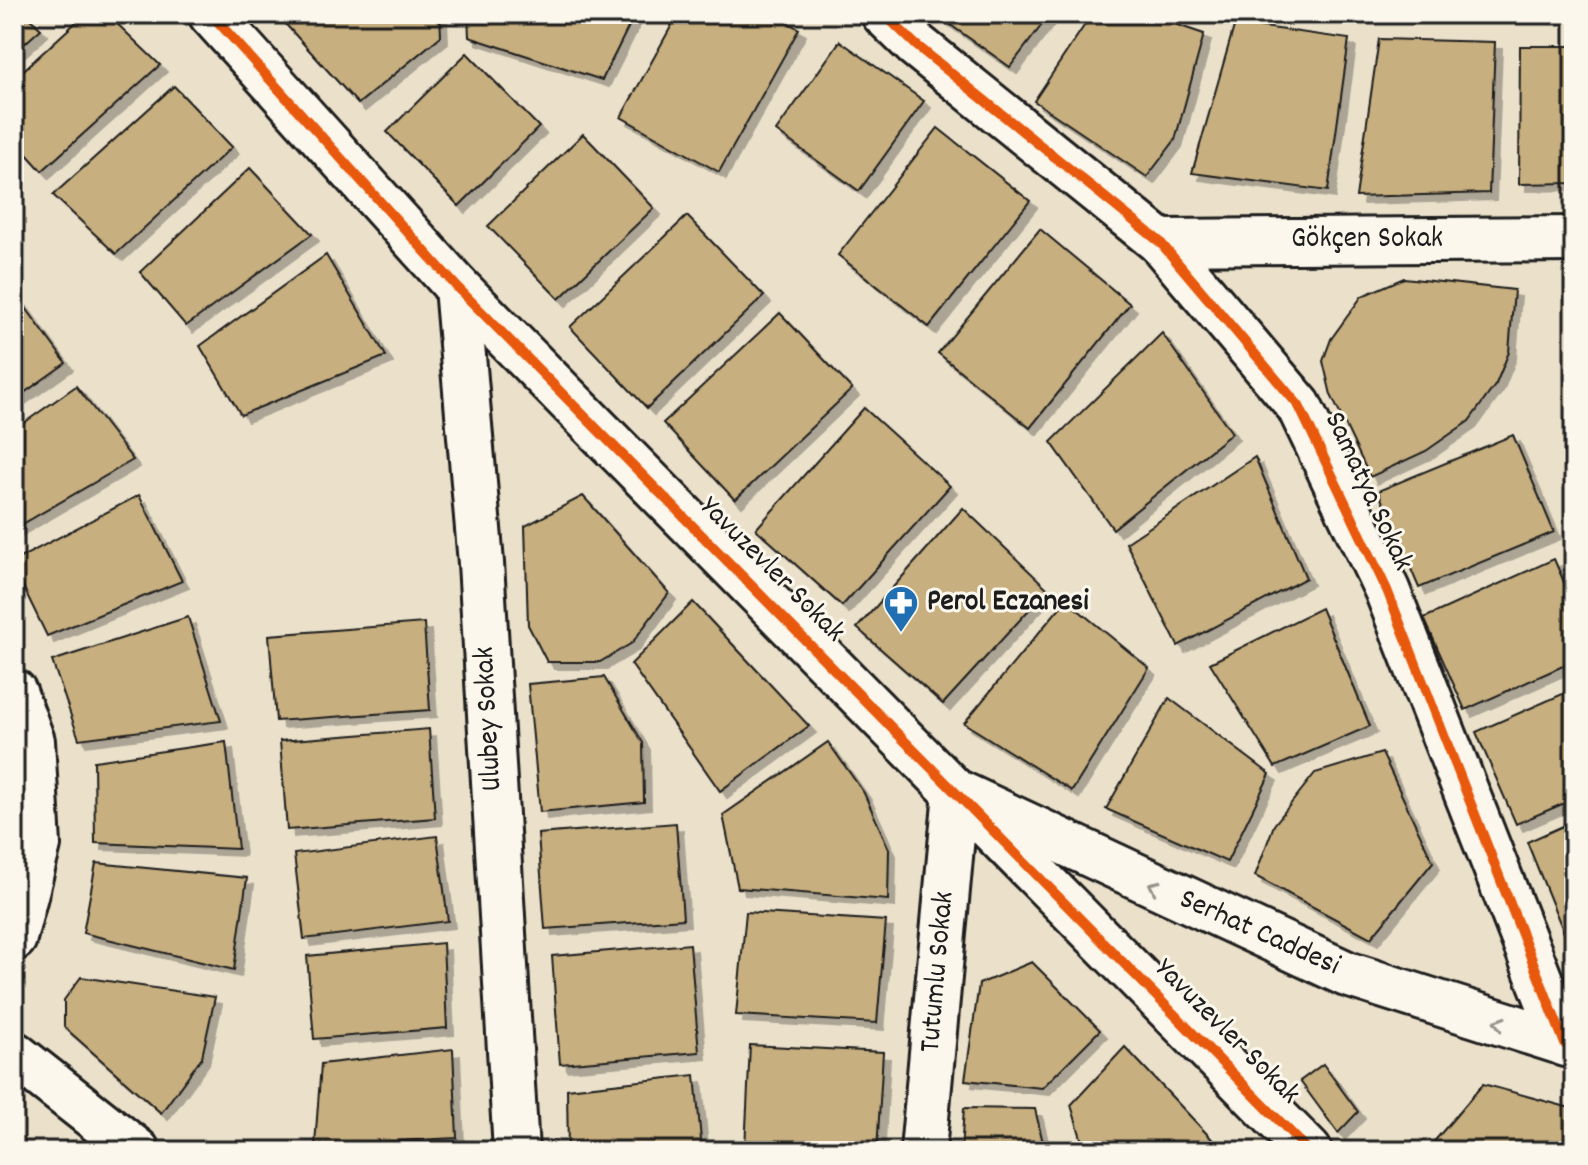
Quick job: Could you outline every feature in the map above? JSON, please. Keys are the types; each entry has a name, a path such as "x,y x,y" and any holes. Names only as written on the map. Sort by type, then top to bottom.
{"street":[{"name":"Yavuzevler Sokak","path":"211,14 457,287 1309,1151"},
{"name":"Samatya Sokak","path":"884,14 916,45 1160,242 1299,406 1387,590 1570,1045"},
{"name":"Gökçen Sokak","path":"1160,242 1574,239"},
{"name":"Ulubey Sokak","path":"457,287 481,563 516,1151"},
{"path":"14,692 32,741 38,845 14,938"},
{"name":"Serhat Caddesi","path":"956,792 1347,974 1570,1045"},
{"name":"Tutumlu Sokak","path":"923,1151 956,792"},
{"path":"14,1054 137,1151"}],"building":[{"path":"14,14 25,14 41,29 14,53"},
{"path":"85,14 107,14 160,65 42,171 14,140 14,79"},
{"path":"282,14 440,14 441,36 358,104 280,18"},
{"path":"468,14 635,14 602,80 469,37"},
{"path":"678,14 772,14 799,29 719,172 621,117"},
{"path":"935,14 1050,14 1010,67"},
{"path":"1092,14 1145,14 1204,34 1175,140 1147,177 1034,101"},
{"path":"1235,23 1349,39 1328,191 1192,173"},
{"path":"1379,39 1495,42 1489,193 1356,197"},
{"path":"840,41 924,101 859,191 776,131"},
{"path":"1520,46 1574,46 1574,183 1519,184"},
{"path":"467,53 539,127 459,206 387,132"},
{"path":"174,86 232,147 116,254 53,195"},
{"path":"938,128 1030,201 929,327 838,255"},
{"path":"583,134 654,208 559,299 488,226"},
{"path":"250,168 312,234 186,326 140,272"},
{"path":"687,216 764,296 647,408 570,327"},
{"path":"1040,229 1130,304 1030,428 938,353"},
{"path":"326,255 386,356 241,415 200,346"},
{"path":"1404,278 1514,290 1509,352 1496,384 1469,421 1426,451 1370,477 1331,395 1323,361 1331,339 1362,296"},
{"path":"14,294 66,363 14,400"},
{"path":"780,313 852,389 735,500 663,423"},
{"path":"1162,333 1232,433 1113,529 1051,442"},
{"path":"76,386 133,460 14,529 14,430"},
{"path":"864,408 950,486 842,606 756,529"},
{"path":"1513,435 1554,532 1419,588 1378,491"},
{"path":"1255,457 1306,578 1178,646 1126,543"},
{"path":"139,495 182,581 47,636 14,568 14,561"},
{"path":"583,496 669,593 632,643 600,662 547,662 528,625 525,526"},
{"path":"963,508 1048,589 943,704 857,628"},
{"path":"1554,559 1574,605 1574,661 1465,710 1424,618"},
{"path":"1066,600 1149,668 1072,791 964,723"},
{"path":"693,602 809,726 720,791 631,664"},
{"path":"1321,608 1370,726 1275,767 1210,663"},
{"path":"188,617 221,721 79,739 52,661"},
{"path":"424,623 430,710 276,721 269,635"},
{"path":"604,677 643,743 644,802 540,812 528,684"},
{"path":"1574,689 1574,799 1516,824 1476,732"},
{"path":"1169,698 1270,774 1227,862 1106,809"},
{"path":"429,729 435,818 287,830 280,741"},
{"path":"226,742 238,849 95,843 94,761"},
{"path":"828,742 864,793 889,849 888,900 738,888 723,815"},
{"path":"1382,753 1433,862 1371,938 1255,876 1274,825 1315,773"},
{"path":"1574,821 1574,955 1573,955 1527,842"},
{"path":"676,823 683,919 545,929 538,834"},
{"path":"437,836 448,921 304,939 294,854"},
{"path":"96,863 247,878 234,970 83,933"},
{"path":"746,912 886,921 877,1023 736,1015"},
{"path":"443,943 447,1028 314,1039 307,956"},
{"path":"690,944 699,1052 560,1064 552,956"},
{"path":"1032,962 1100,1030 1042,1088 965,1080 979,984"},
{"path":"81,977 215,997 202,1057 161,1113 64,1027 64,1000"},
{"path":"750,1045 883,1052 877,1151 745,1149"},
{"path":"1125,1047 1223,1151 1085,1151 1071,1105"},
{"path":"453,1049 457,1138 315,1145 321,1064"},
{"path":"1323,1064 1358,1112 1338,1133 1300,1081"},
{"path":"695,1075 702,1151 568,1151 567,1089"},
{"path":"1483,1084 1574,1109 1574,1151 1426,1151"},
{"path":"964,1108 1035,1109 1045,1151 961,1151"}],"cycle path":[{"path":"211,14 457,287 1309,1151"},
{"path":"884,14 916,45 1160,242 1299,406 1387,590 1565,1044"}],"place":[{"name":"Perol Eczanesi","path":"901,634"}]}
